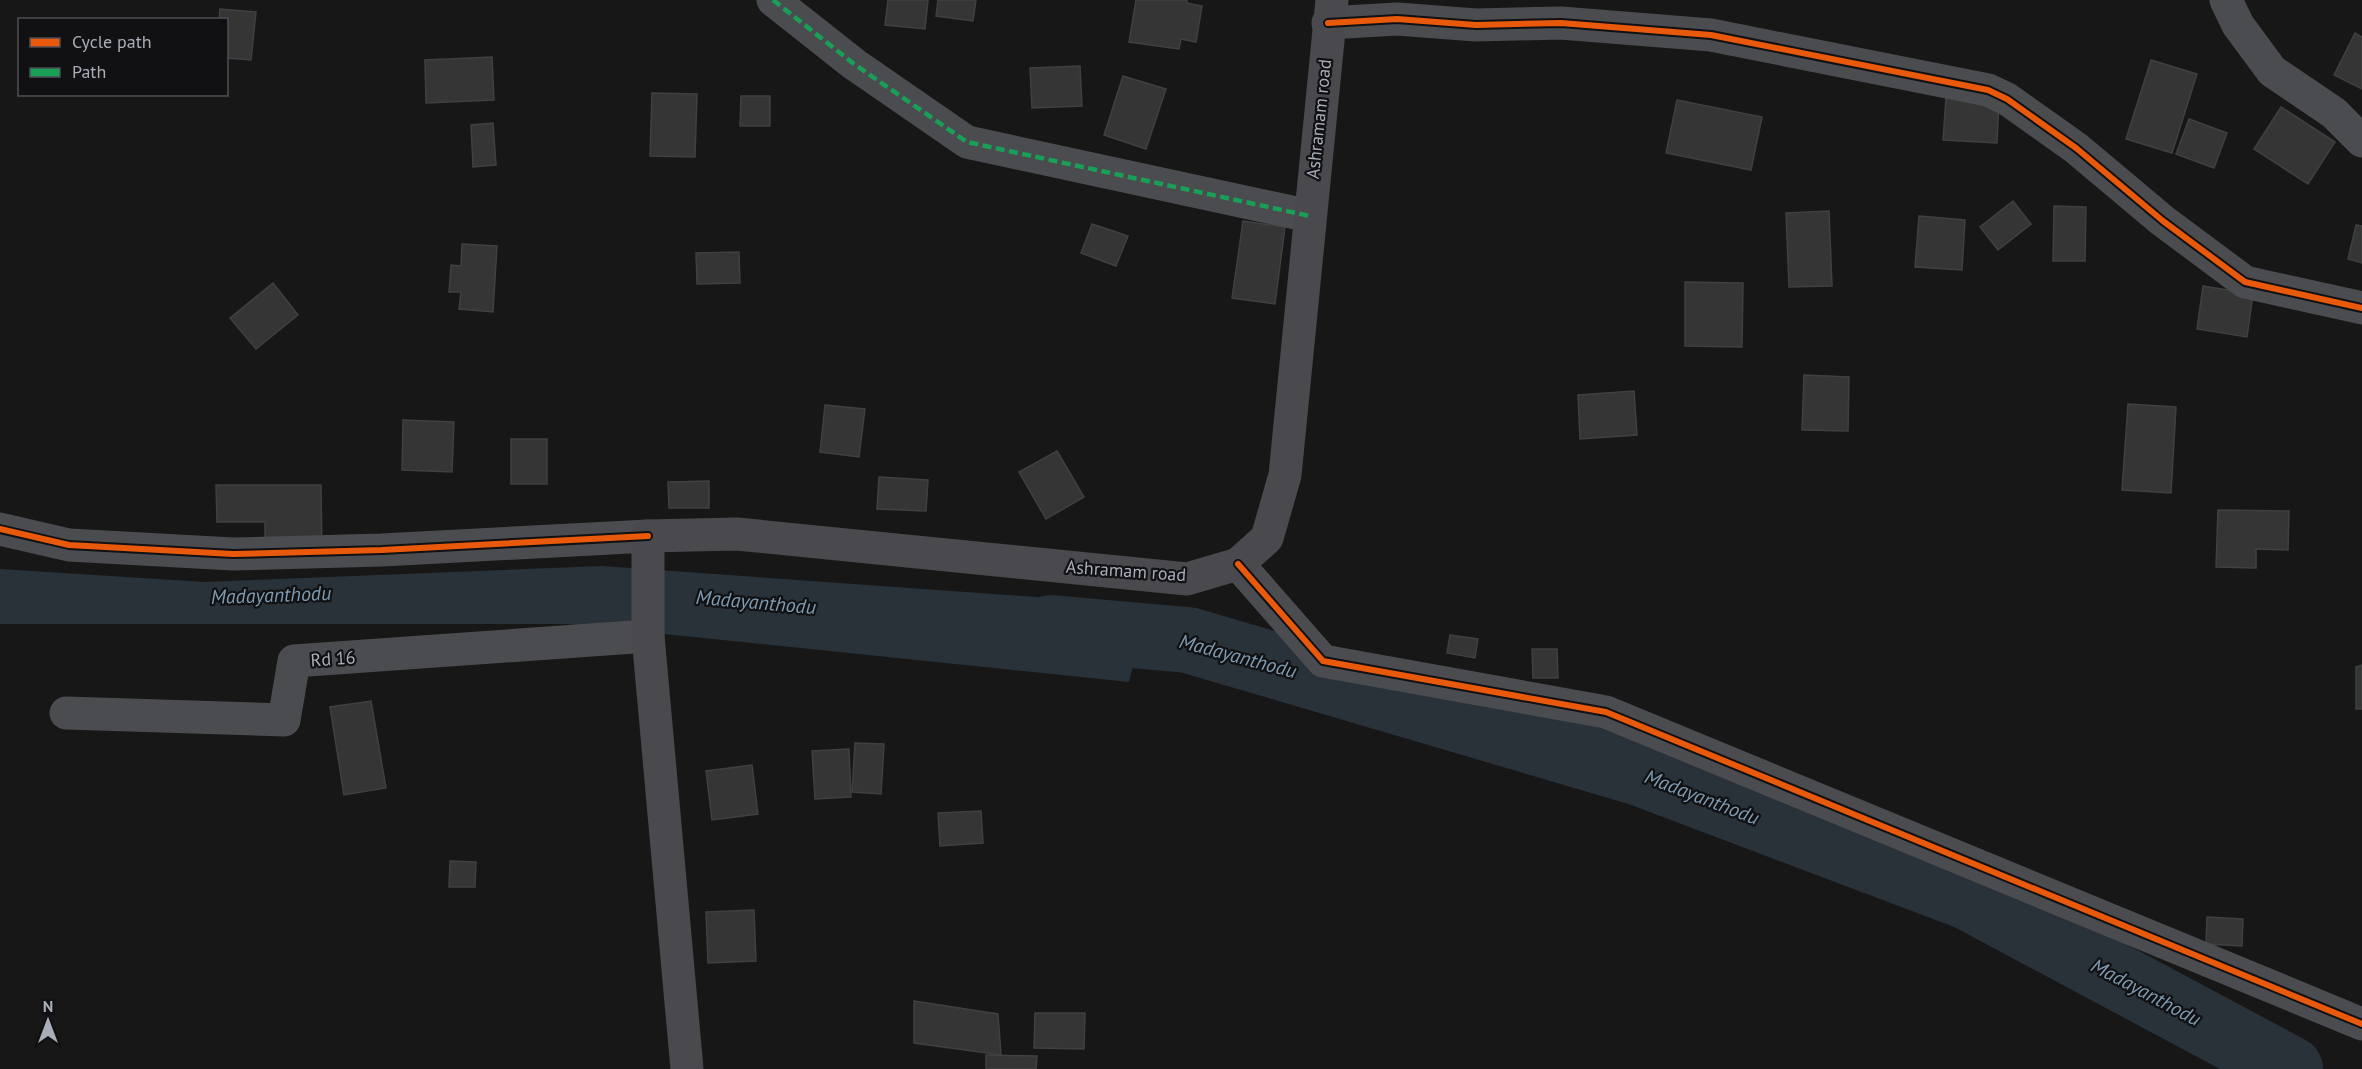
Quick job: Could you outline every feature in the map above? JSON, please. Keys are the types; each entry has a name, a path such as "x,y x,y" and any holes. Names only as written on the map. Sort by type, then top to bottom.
{"main road":[{"name":"Ashramam road","path":"648,536 737,534 1187,579 1238,564 1267,538 1285,475 1330,12"},
{"path":"648,536 648,636 687,1069"}],"street":[{"path":"773,0 854,64 967,142 1310,216"},
{"path":"2226,0 2238,25 2272,71 2334,113 2362,141"},
{"path":"1330,12 1476,24 1562,23 1712,35 1988,90 2007,99 2076,148 2163,221 2245,282 2362,308"},
{"path":"0,529 69,545 233,554 382,550 648,536"},
{"path":"1238,564 1323,661 1606,712 2362,1024"},
{"name":"Rd 16","path":"66,713 284,720 294,661 648,636"}],"water":[{"path":"602,566 1148,605 1129,682 567,624 0,624 0,569 205,582"}],"building":[{"path":"888,0 928,0 925,29 885,25"},
{"path":"938,0 976,0 973,21 936,16"},
{"path":"1136,0 1187,0 1187,3 1202,6 1196,42 1181,39 1179,49 1129,42"},
{"path":"220,9 256,12 251,60 228,58 228,18 219,18"},
{"path":"2355,33 2362,37 2362,89 2334,75"},
{"path":"492,57 494,100 426,103 425,60"},
{"path":"2151,60 2197,74 2172,153 2126,139"},
{"path":"1080,66 1082,106 1032,108 1030,68"},
{"path":"1123,76 1166,89 1146,149 1104,135"},
{"path":"652,93 697,94 695,157 650,156"},
{"path":"741,96 770,96 770,126 740,126"},
{"path":"1946,98 1999,101 1997,143 1943,140"},
{"path":"1677,100 1762,117 1751,170 1666,153"},
{"path":"2281,107 2335,142 2308,184 2254,149"},
{"path":"2189,119 2227,133 2214,168 2176,154"},
{"path":"493,123 496,165 473,167 471,125"},
{"path":"2013,201 2031,224 1998,250 1980,227"},
{"path":"2054,206 2086,207 2085,261 2053,261"},
{"path":"1829,211 1832,286 1789,287 1786,213"},
{"path":"1919,216 1965,220 1962,270 1915,267"},
{"path":"1243,221 1285,227 1275,304 1232,298"},
{"path":"1092,224 1128,236 1116,266 1081,253"},
{"path":"2356,225 2362,226 2362,263 2348,259"},
{"path":"462,244 497,246 493,312 459,309 461,292 449,292 451,265 461,266"},
{"path":"739,252 740,283 697,284 696,253"},
{"path":"1685,282 1743,283 1742,347 1685,346"},
{"path":"273,283 298,315 256,349 230,318"},
{"path":"2203,286 2253,294 2247,337 2197,329"},
{"path":"1804,375 1849,377 1848,431 1802,430"},
{"path":"1634,391 1637,435 1580,439 1578,395"},
{"path":"2128,404 2176,407 2171,493 2122,490"},
{"path":"825,405 865,409 859,457 820,452"},
{"path":"403,420 454,422 452,472 402,470"},
{"path":"511,439 547,439 547,484 511,484"},
{"path":"1057,451 1084,497 1046,519 1019,472"},
{"path":"879,477 928,480 926,511 877,509"},
{"path":"709,481 709,508 669,508 668,482"},
{"path":"216,485 321,485 322,556 265,556 265,522 217,522"},
{"path":"2218,510 2289,511 2288,550 2256,549 2256,568 2216,567"},
{"path":"1450,635 1478,639 1475,658 1447,653"},
{"path":"1532,649 1557,649 1558,678 1533,678"},
{"path":"2362,665 2362,709 2356,709 2356,667"},
{"path":"371,701 386,788 344,795 330,707"},
{"path":"855,743 884,744 881,794 852,792"},
{"path":"849,749 851,797 815,799 812,751"},
{"path":"752,765 758,814 712,820 706,771"},
{"path":"981,811 983,843 940,846 938,813"},
{"path":"450,861 476,862 475,887 449,887"},
{"path":"754,910 756,961 708,963 706,912"},
{"path":"2207,917 2243,919 2242,946 2206,944"},
{"path":"914,1001 998,1014 1001,1055 914,1043"},
{"path":"1035,1013 1085,1013 1084,1049 1034,1048"},
{"path":"986,1055 1037,1056 1036,1069 986,1069"}],"waterway":[{"name":"Madayanthodu","path":"1051,628 1188,640 1637,772 1968,897 2290,1069"}],"marked path":[{"path":"773,0 854,64 967,142 1310,216"}],"cycle path":[{"path":"1328,23 1397,19 1476,25 1561,23 1711,35 1988,90 2007,99 2076,148 2163,221 2245,282 2362,308"},
{"path":"0,529 69,545 233,554 382,550 648,536"},
{"path":"1238,564 1323,661 1606,712 2362,1024"}]}
